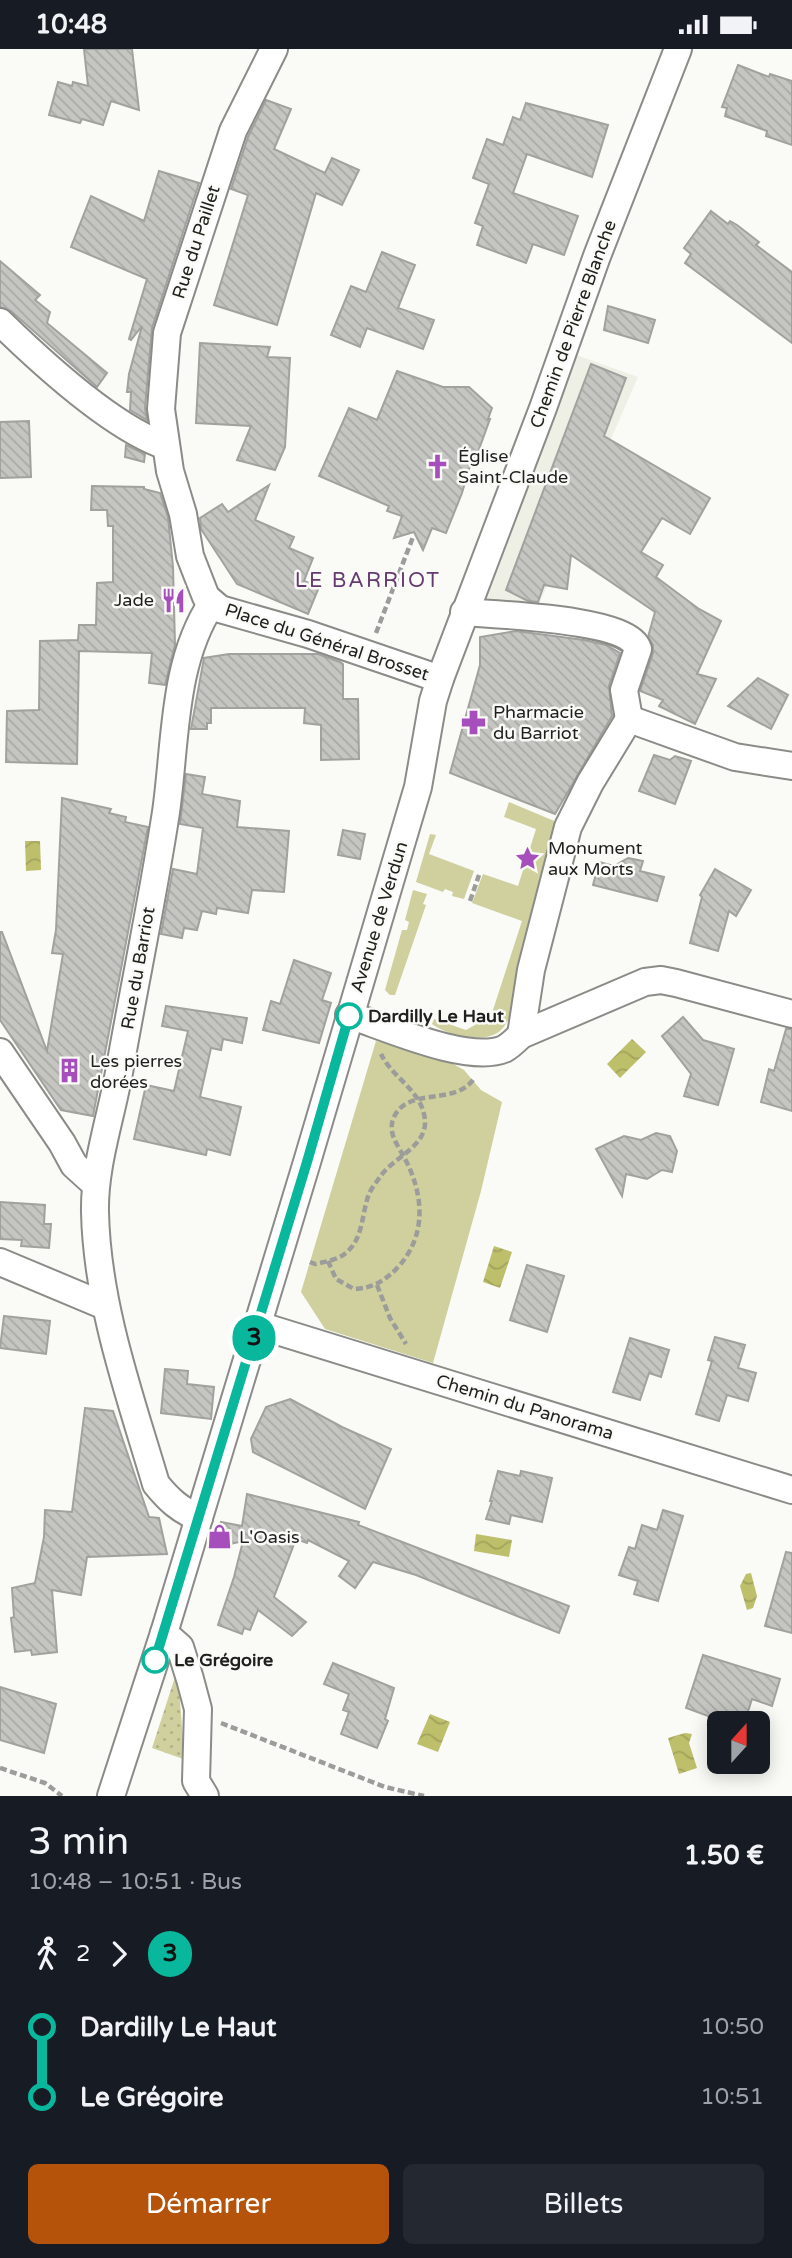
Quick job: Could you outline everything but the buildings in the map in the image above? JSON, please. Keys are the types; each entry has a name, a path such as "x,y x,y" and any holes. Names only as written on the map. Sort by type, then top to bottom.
{"street":[{"name":"Rue du Paillet","path":"166,446 161,409 167,333 233,131 274,49"},
{"name":"Chemin de Pierre Blanche","path":"440,679 543,408 597,256 678,49"},
{"path":"0,322 80,393 149,441 166,446"},
{"name":"Place du Général Brosset","path":"166,446 170,471 183,514 190,556 206,597 212,603 220,609 308,634 440,679"},
{"name":"Rue du Barriot","path":"199,1518 183,1511 156,1485 105,1306 97,1237 95,1184 113,1107 163,825 182,683 199,623 212,603"},
{"path":"464,612 591,624 632,638 638,649 624,689 638,723 735,757 792,766"},
{"name":"Avenue de Verdun","path":"111,1796 258,1325 418,787 433,701 440,679"},
{"path":"521,1035 531,970 568,827 590,783 638,723"},
{"path":"349,1015 375,1023 387,1030 445,1046 485,1053 506,1049 521,1035 632,986 661,979 792,1014"},
{"path":"0,1052 74,1165 95,1184"},
{"path":"0,1262 105,1306"},
{"name":"Chemin du Panorama","path":"258,1325 792,1490"},
{"path":"164,1633 180,1647 198,1709 196,1791"}],"path":[{"path":"376,634 414,537"},
{"path":"470,901 479,875"},
{"path":"310,1262 341,1257 351,1248 363,1223 367,1199 373,1186 383,1171 420,1140 425,1130 424,1112 419,1100 386,1064 378,1047"},
{"path":"328,1261 337,1279 354,1289 377,1285 389,1277 402,1262 416,1238 421,1208 419,1193 391,1131 392,1119 404,1106 433,1095 449,1096 461,1090 474,1080 485,1053"},
{"path":"377,1285 390,1318 411,1353"},
{"path":"215,1719 385,1787 424,1796"},
{"path":"0,1768 45,1783 62,1796"}],"shaded area":[{"path":"571,353 638,377 536,611 479,601"}],"green space":[{"path":"509,802 559,823 530,945 508,1020 494,1035 476,1038 456,1035 432,1024 434,1019 466,1030 491,1016 522,921 472,903 483,874 518,886 536,829 504,817"},
{"path":"430,834 436,835 429,854 474,871 464,899 452,896 453,892 445,889 443,892 416,882"},
{"path":"413,890 427,894 423,904 426,905 395,995 390,995 385,990 402,930 407,930 409,922 405,920"},
{"path":"376,1041 439,1056 464,1070 481,1090 502,1102 481,1191 433,1363 325,1329 301,1292"},
{"path":"175,1677 178,1678 184,1751 189,1761 152,1748"}],"water":[{"path":"25,841 40,841 41,870 26,871"},
{"path":"632,1039 646,1052 620,1078 607,1064"},
{"path":"494,1246 512,1252 500,1288 483,1282"},
{"path":"476,1534 512,1540 509,1557 474,1551"},
{"path":"751,1573 757,1596 753,1608 747,1610 740,1586 746,1574"},
{"path":"430,1714 450,1722 438,1752 417,1744"},
{"path":"685,1733 692,1734 689,1743 697,1768 679,1774 668,1738"}],"bus line":[{"name":"3","path":"155,1660 232,1413 349,1016"}],"place":[{"name":"Église Saint-Claude","path":"438,466"},
{"name":"Jade","path":"174,600"},
{"name":"Pharmacie du Barriot","path":"473,722"},
{"name":"Monument aux Morts","path":"528,858"},
{"name":"Dardilly Le Haut","path":"349,1016"},
{"name":"Les pierres dorées","path":"70,1071"},
{"name":"L'Oasis","path":"219,1537"},
{"name":"Le Grégoire","path":"155,1660"}],"district":[{"name":"LE BARRIOT","path":"368,580"}]}
